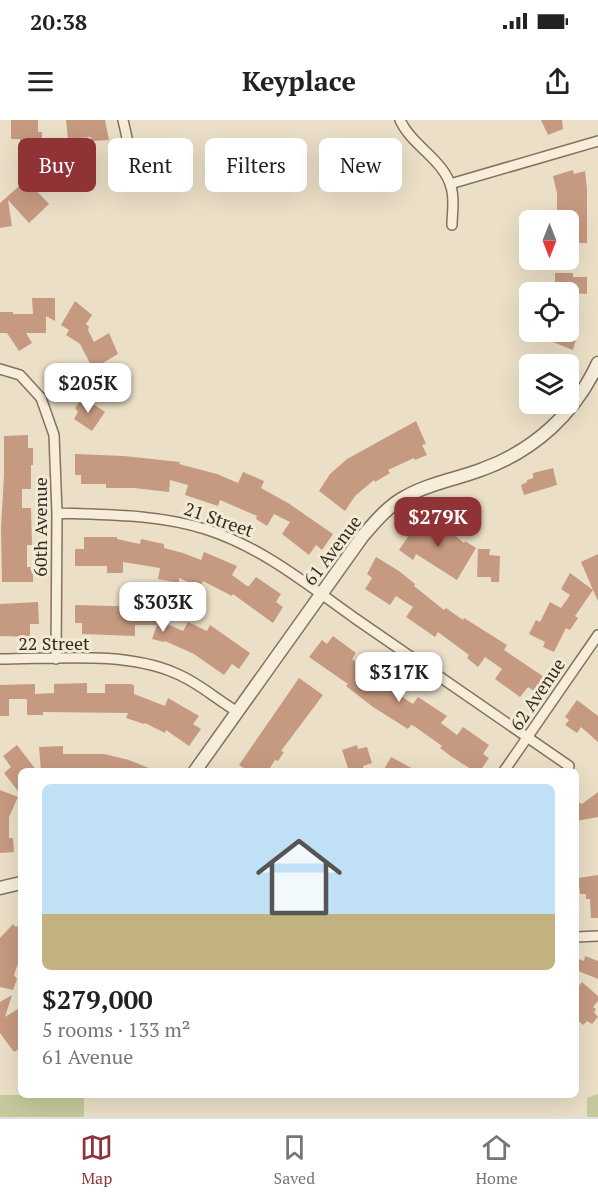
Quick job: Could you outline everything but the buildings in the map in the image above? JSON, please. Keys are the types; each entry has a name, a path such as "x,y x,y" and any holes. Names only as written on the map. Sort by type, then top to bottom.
{"street":[{"path":"123,120 127,138"},
{"path":"400,120 413,139 446,175 453,195 452,225"},
{"path":"450,184 598,141"},
{"name":"61 Avenue","path":"197,768 362,537 387,510 405,497 484,469 536,441 580,398 598,363"},
{"name":"60th Avenue","path":"0,369 20,375 41,398 54,435 57,513 56,659"},
{"name":"21 Street","path":"57,513 141,515 164,518 204,528 254,549 569,766"},
{"name":"62 Avenue","path":"506,768 598,635"},
{"name":"22 Street","path":"0,659 121,661 150,664 178,674 238,712"},
{"path":"0,888 18,884"},
{"path":"579,937 598,936"}],"green space":[{"path":"598,1094 598,1117 587,1117 587,1098"},
{"path":"0,1095 18,1095 18,1098 84,1098 84,1117 0,1117"}]}
